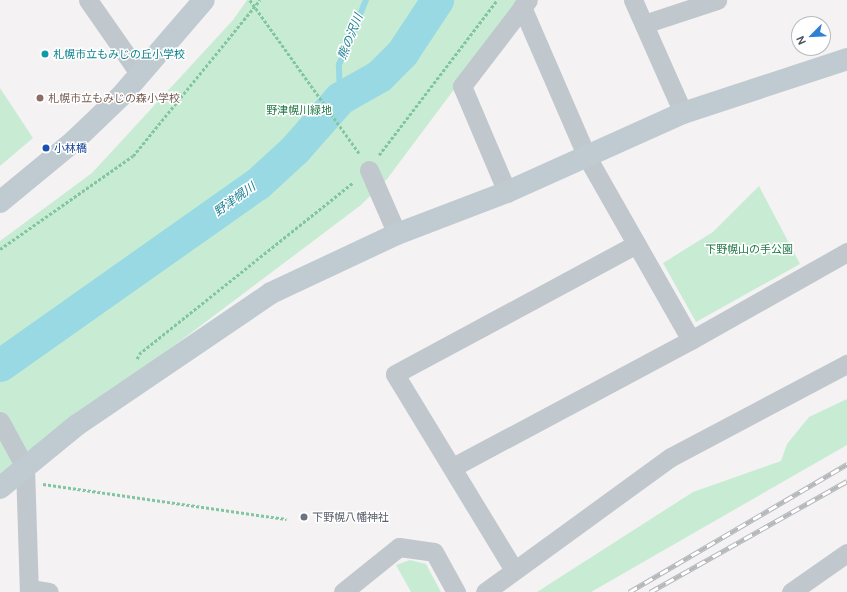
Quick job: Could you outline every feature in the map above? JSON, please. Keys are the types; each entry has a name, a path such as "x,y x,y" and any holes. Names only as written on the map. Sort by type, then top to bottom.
{"street":[{"path":"88,0 139,73"},
{"path":"0,202 74,141 122,95 139,73 204,0"},
{"path":"633,0 683,113"},
{"path":"644,24 717,0"},
{"path":"525,4 587,157 690,340"},
{"path":"506,192 462,86 525,4"},
{"path":"0,488 26,474 77,425 271,293 397,234 506,192 683,113 847,59"},
{"path":"365,164 397,234"},
{"path":"514,570 453,467 395,374 636,244"},
{"path":"453,467 690,340 847,252"},
{"path":"485,592 671,457 847,364"},
{"path":"0,421 26,474 30,590 49,592"},
{"path":"343,592 399,547 434,552 456,592"},
{"path":"791,592 847,553"}],"path":[{"path":"250,0 365,164"},
{"path":"0,250 133,156 260,0"},
{"path":"136,361 139,354 365,164 497,0"},
{"path":"26,474 286,519"}],"green space":[{"name":"野津幌川緑地","path":"247,0 521,0 387,179 361,205 0,477 0,241 92,173 233,20"},
{"path":"0,88 33,138 0,166"},
{"name":"下野幌山の手公園","path":"759,186 800,264 696,322 663,263 713,232"},
{"path":"847,399 847,445 591,592 537,592 693,492 781,461 787,444 809,417"},
{"path":"410,560 426,564 441,592 411,592 396,565"}],"waterway":[{"name":"熊の沢川","path":"340,98 339,65 366,0"},
{"name":"野津幌川","path":"0,365 257,184 295,149 340,98 379,76 402,53 437,0"}],"railway":[{"path":"629,592 847,464"},
{"path":"650,592 847,481"}],"place":[{"name":"札幌市立もみじの丘小学校","path":"45,54"},
{"name":"札幌市立もみじの森小学校","path":"40,98"},
{"name":"小林橋","path":"46,148"},
{"name":"下野幌八幡神社","path":"304,517"}]}
